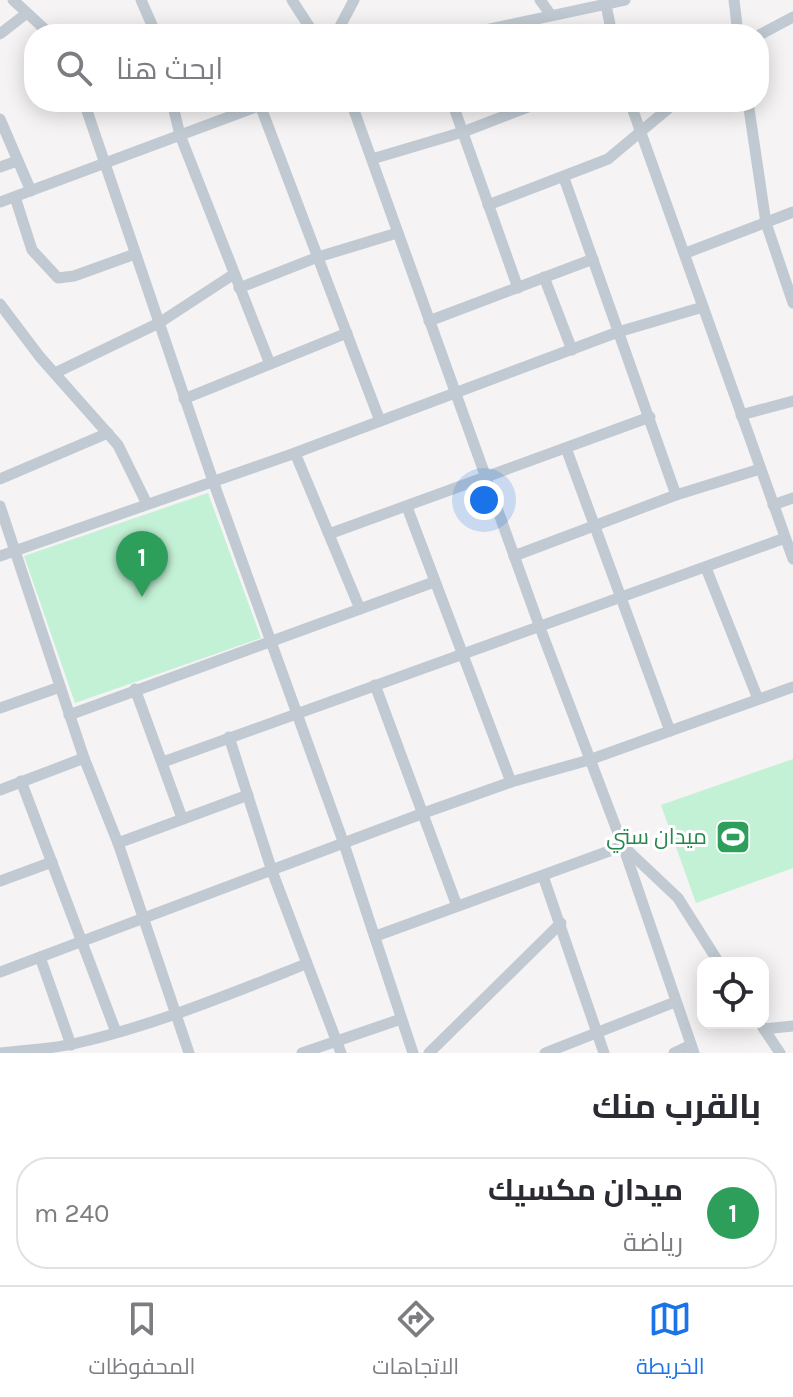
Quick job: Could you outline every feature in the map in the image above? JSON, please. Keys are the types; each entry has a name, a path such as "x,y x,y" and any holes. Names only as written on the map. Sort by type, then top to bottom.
{"street":[{"path":"13,0 39,24"},
{"path":"141,0 152,24"},
{"path":"292,0 308,24"},
{"path":"341,24 354,0"},
{"path":"540,0 551,15"},
{"path":"511,24 606,1 625,0"},
{"path":"734,0 737,24"},
{"path":"606,1 610,24"},
{"path":"0,34 27,13"},
{"path":"769,31 792,21"},
{"path":"87,112 184,399 376,936 413,1053"},
{"path":"174,112 180,135 270,364"},
{"path":"0,202 242,112"},
{"path":"267,112 380,421"},
{"path":"355,112 539,625 623,846 692,1049 674,1053"},
{"path":"456,112 518,288"},
{"path":"372,159 463,132 515,112"},
{"path":"634,112 793,559"},
{"path":"488,205 564,178 614,155 665,112"},
{"path":"749,112 766,223 793,303"},
{"path":"0,119 31,191"},
{"path":"0,167 17,161"},
{"path":"564,178 676,495"},
{"path":"15,197 32,250 58,278 74,276 135,254"},
{"path":"686,253 793,212"},
{"path":"239,288 318,257 397,233"},
{"path":"429,321 593,259"},
{"path":"55,373 159,323 234,274"},
{"path":"544,277 572,350"},
{"path":"0,304 108,433 147,504"},
{"path":"0,556 295,453 618,332 703,307"},
{"path":"184,399 347,333"},
{"path":"741,415 793,401"},
{"path":"329,534 650,417"},
{"path":"0,479 108,433"},
{"path":"566,448 597,524 670,731"},
{"path":"295,453 360,609"},
{"path":"514,556 676,495 760,469"},
{"path":"773,505 793,498"},
{"path":"0,506 12,552 84,758 118,843 189,1053"},
{"path":"407,507 511,782"},
{"path":"163,762 785,538"},
{"path":"706,568 758,699"},
{"path":"69,715 434,582"},
{"path":"375,685 457,906"},
{"path":"1,706 60,687"},
{"path":"0,972 421,814 511,782 589,760 793,687"},
{"path":"135,689 182,818"},
{"path":"229,737 272,871 341,1053"},
{"path":"0,790 84,758"},
{"path":"21,781 116,1032"},
{"path":"118,843 248,795"},
{"path":"376,936 623,846"},
{"path":"623,846 685,906 715,957"},
{"path":"0,881 52,862"},
{"path":"543,876 604,1053"},
{"path":"429,1053 561,923"},
{"path":"40,957 71,1045"},
{"path":"0,1053 46,1050 116,1032 176,1014 306,964"},
{"path":"545,1053 675,1002"},
{"path":"302,1053 401,1019"},
{"path":"769,1026 793,1026"},
{"path":"764,1029 780,1053"}],"green space":[{"path":"208,493 261,638 75,703 24,556"},
{"name":"ميدان ستي","path":"793,759 793,868 696,903 661,805"}],"place":[{"name":"ميدان مكسيك","path":"142,597"},
{"name":"ميدان ستي","path":"733,837"}]}
